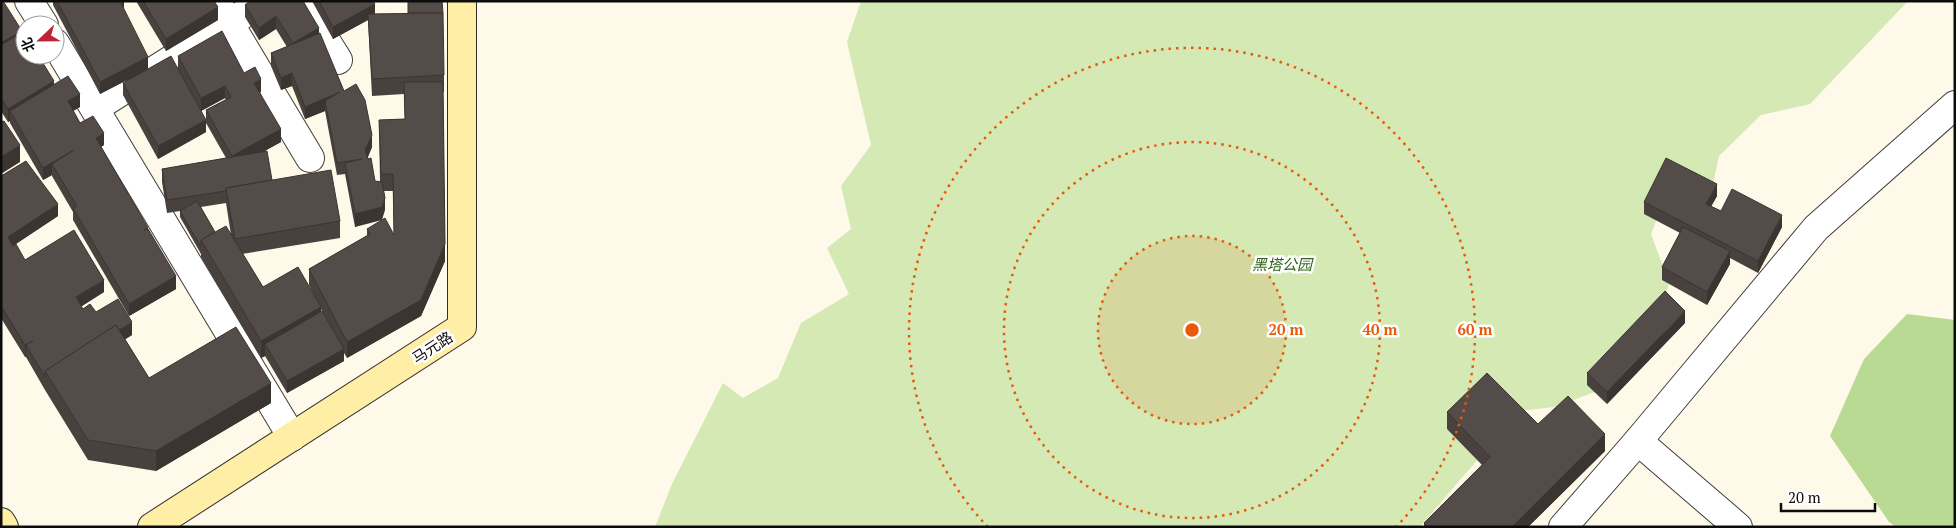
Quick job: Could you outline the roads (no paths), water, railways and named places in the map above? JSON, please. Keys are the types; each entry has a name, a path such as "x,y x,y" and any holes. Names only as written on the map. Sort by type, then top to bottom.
{"street":[{"path":"30,1 38,15"},
{"path":"95,108 222,12 264,1"},
{"path":"301,1 338,60"},
{"name":"马元路","path":"152,527 462,327 462,1"},
{"path":"222,12 310,158"},
{"path":"65,59 292,437"},
{"path":"1563,527 1638,441 1816,228 1955,105"},
{"path":"1638,441 1738,527"},
{"path":"1,522 4,527"}],"park label":[{"name":"黑塔公园","path":"1282,264"}]}
